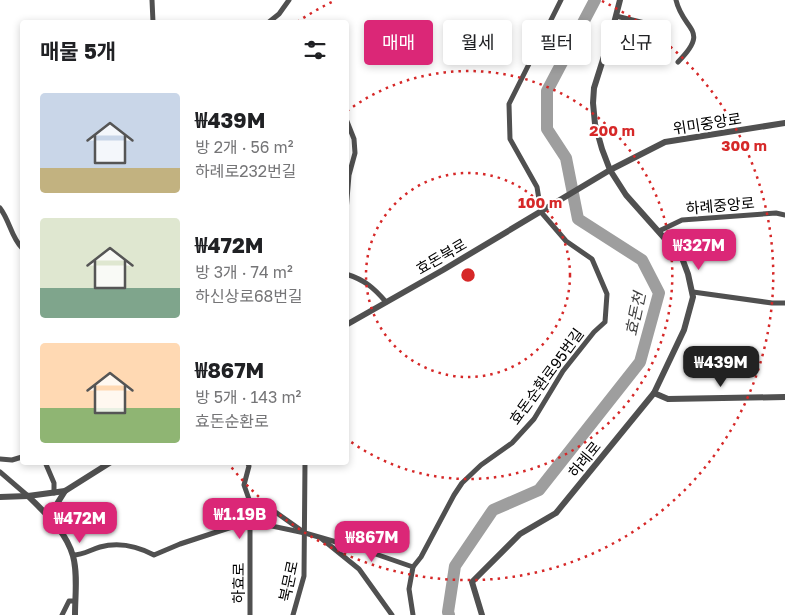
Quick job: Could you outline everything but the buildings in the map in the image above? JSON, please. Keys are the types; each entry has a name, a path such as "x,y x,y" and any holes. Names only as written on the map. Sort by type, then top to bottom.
{"street":[{"path":"152,0 153,20"},
{"path":"272,20 279,14 289,0"},
{"path":"541,212 538,186 510,139 509,104 560,0"},
{"path":"620,0 594,88 593,103 595,124 610,170 626,195 682,258 693,292 772,303 785,302"},
{"path":"676,0 694,35 693,45 678,62"},
{"path":"616,16 632,20"},
{"name":"위미중앙로","path":"610,170 665,142 785,123"},
{"path":"349,126 354,139 355,153 349,175"},
{"name":"효돈북로","path":"349,323 610,170"},
{"path":"0,208 7,217 16,242 20,246"},
{"name":"효돈순환로95번길","path":"413,567 421,557 462,483 481,465 512,443 534,419 563,371 594,332 605,322 607,294 592,259 566,241 541,212"},
{"name":"하례중앙로","path":"659,231 682,220 776,213 785,214"},
{"path":"349,275 360,278 374,288 386,302"},
{"name":"하례로","path":"482,615 472,582 520,534 556,513 654,393 684,330 693,292"},
{"path":"654,393 668,399 785,397"},
{"path":"0,459 12,460 20,458"},
{"path":"46,465 54,483 54,493"},
{"path":"0,497 28,496 65,491 106,465"},
{"name":"하효로","path":"248,465 244,485 250,502 250,615"},
{"name":"북문로","path":"293,615 304,576 305,465"},
{"path":"0,472 28,496 54,522 64,536 73,555 75,615"},
{"path":"54,522 55,507 65,491"},
{"path":"250,502 274,511 305,533"},
{"path":"73,555 81,555 98,548 117,545 142,549 154,555 250,522 305,533 364,550 413,567 409,589 413,615"},
{"path":"320,538 360,569 392,615"},
{"path":"62,615 69,601 75,601"}],"waterway":[{"name":"효돈천","path":"449,615 455,566 493,510 539,490 640,362 659,293 642,260 578,219 566,158 547,129 547,91 595,0"}]}
